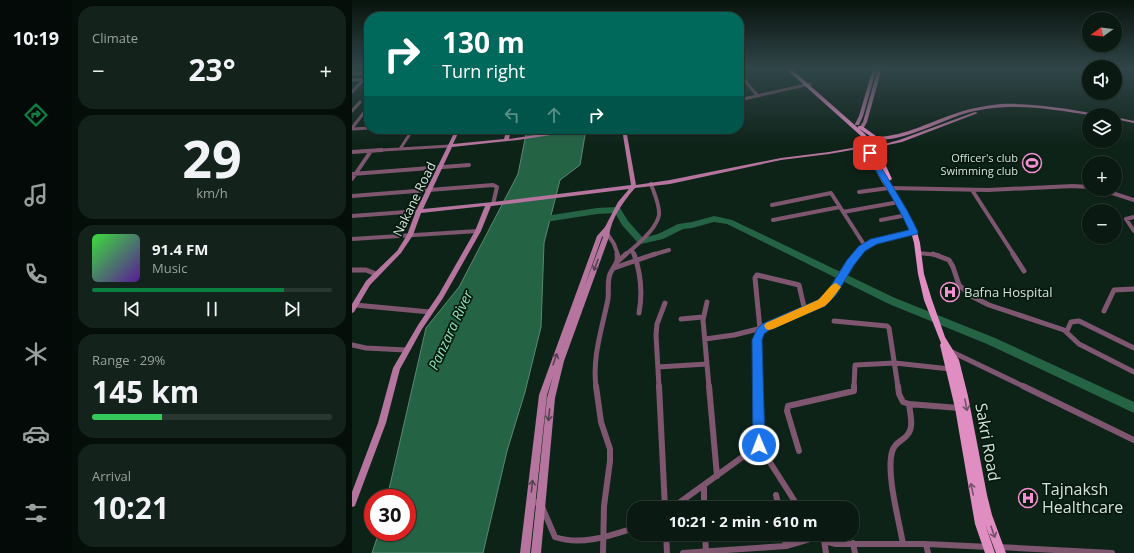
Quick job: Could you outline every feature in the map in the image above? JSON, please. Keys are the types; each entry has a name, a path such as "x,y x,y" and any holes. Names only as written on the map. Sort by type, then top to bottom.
{"main road":[{"path":"818,94 857,130 869,144 882,146"},
{"path":"820,94 859,126 883,141 879,150 879,160 891,189"},
{"path":"876,138 868,138 870,153 891,189"},
{"name":"Sakri Road","path":"891,189 914,232 921,274 928,300 947,350 980,524 994,550"},
{"name":"Sakri Road","path":"947,350 955,360 964,396 982,495 994,550"}],"street":[{"path":"744,99 767,94"},
{"path":"859,126 867,94"},
{"path":"859,126 865,122 873,94"},
{"path":"352,111 360,102"},
{"path":"876,138 894,137 967,111 987,107 1016,106 1082,113"},
{"path":"882,146 900,141 972,114 986,111 1018,108 1061,110 1082,114"},
{"path":"352,128 364,112"},
{"path":"1122,121 1134,123"},
{"path":"352,128 364,128"},
{"path":"400,149 410,134"},
{"name":"Nakane Road","path":"353,308 368,283 399,252 410,235 419,211 456,134"},
{"path":"506,140 508,134"},
{"path":"352,152 450,146 551,134"},
{"path":"625,134 634,186"},
{"path":"352,216 494,204 682,180 781,158 829,153 869,144"},
{"path":"352,179 354,174 372,151"},
{"path":"354,174 469,165"},
{"path":"603,553 610,449 601,422 594,371 596,353 608,297 609,280 616,265 657,222 659,216 659,208 651,184"},
{"path":"352,196 496,185 497,187 494,204 442,296 406,350 397,368 382,423 352,503"},
{"path":"536,553 549,410 554,384 608,227 620,202 634,186"},
{"path":"858,192 891,189 972,190 1082,187"},
{"path":"972,190 1024,271"},
{"path":"772,204 829,193 832,194 865,246"},
{"path":"1122,196 1134,200"},
{"path":"843,212 899,202"},
{"path":"773,220 840,207"},
{"path":"881,220 906,215"},
{"path":"1134,217 1126,219 1134,231"},
{"path":"608,227 617,251 616,265"},
{"path":"525,553 543,395 586,272 600,236 608,227"},
{"path":"352,239 478,231"},
{"path":"704,339 734,335 763,328 815,307 828,298 862,248 874,242 914,232"},
{"path":"633,248 642,286 639,313"},
{"path":"616,265 636,261 669,250"},
{"path":"918,253 937,256 948,260 951,263 958,282 964,290 978,300 1067,332 1079,344 1134,372"},
{"path":"352,270 366,270 376,274"},
{"path":"795,501 759,445 757,340 763,328 755,278 757,275 799,285 805,311"},
{"path":"1104,311 1114,290 1134,289"},
{"path":"707,302 703,317 704,339 717,476"},
{"path":"665,303 656,335 665,501"},
{"path":"353,308 430,312"},
{"path":"681,319 703,317"},
{"path":"1067,332 1070,324 1076,320 1134,348"},
{"path":"834,321 887,326 890,331 899,394 903,402 909,404 959,408"},
{"path":"352,345 366,348 406,350"},
{"path":"947,350 1134,440"},
{"path":"798,451 787,411 788,406 854,391 855,365 895,363 950,369"},
{"path":"658,366 707,364"},
{"path":"903,544 890,471 890,461 892,452 897,442 908,435 911,428 909,404"},
{"path":"682,501 759,445"},
{"path":"704,485 704,501"},
{"path":"776,495 777,501"},
{"path":"530,503 540,502"},
{"path":"540,502 555,537 563,541 572,542 627,530"},
{"path":"666,541 667,553"},
{"path":"705,541 706,553"},
{"path":"785,541 786,546"},
{"path":"683,553 706,553 786,546 805,541"},
{"path":"822,541 826,553"},
{"path":"827,541 836,544 926,544 994,550 1112,553"},
{"path":"853,543 855,553"},
{"path":"926,544 928,553"}],"water":[{"name":"Panzara River","path":"526,134 585,134 580,165 560,180 544,243 541,327 525,392 507,451 483,553 372,553 376,541 416,541 416,489 389,489 426,328 459,287 518,174"}],"waterway":[{"path":"539,220 597,211 617,210 625,223 641,241 660,237 681,226 692,225 714,219 729,222 892,301 991,341 1134,408"}],"slow traffic":[{"path":"769,326 822,303 828,298 836,287"}],"place":[{"name":"Officer's club Swimming club","path":"1032,163"},
{"name":"Bafna Hospital","path":"950,292"},
{"name":"Tajnaksh Healthcare","path":"1028,498"}],"route":[{"path":"759,445 757,340 760,332 766,327 822,303 833,292 862,248 874,242 914,232 904,210 885,182 870,153"}]}
